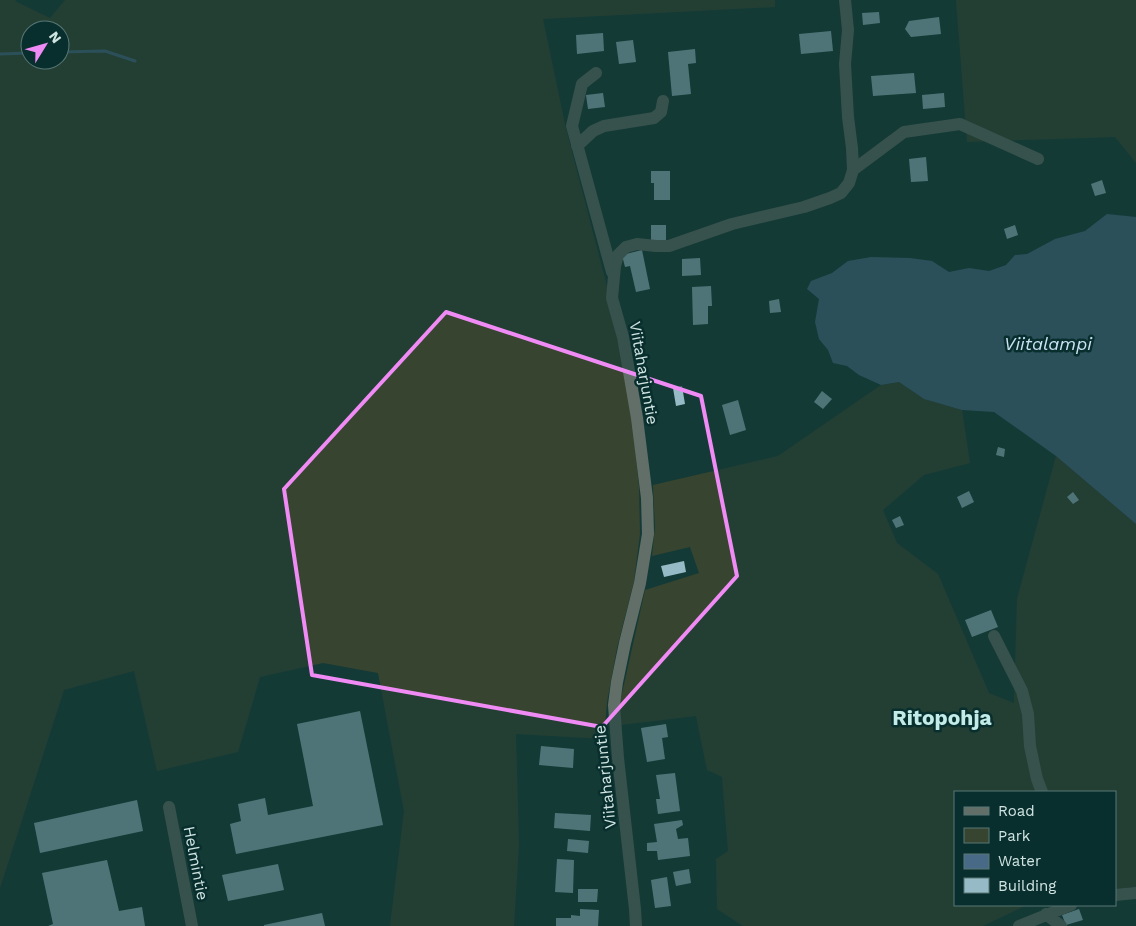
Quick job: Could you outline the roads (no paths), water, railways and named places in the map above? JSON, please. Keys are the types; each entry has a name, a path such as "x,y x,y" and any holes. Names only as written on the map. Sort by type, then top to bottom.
{"street":[{"path":"845,0 848,30 845,73 853,170"},
{"path":"596,73 582,84 572,126 613,277"},
{"path":"578,146 593,131 604,126 654,118 661,112 663,101"},
{"path":"853,170 904,132 960,124 1038,159"},
{"name":"Viitaharjuntie","path":"636,926 614,705 625,642 640,583 648,534 648,516 637,418 623,337 612,298 613,277 618,255 626,247 637,244 669,246 732,224 822,201 841,193 849,183 853,170"},
{"path":"994,636 1022,691 1028,714 1030,746 1042,791"},
{"name":"Helmintie","path":"169,807 192,926"},
{"path":"1116,895 1136,893"},
{"path":"1019,926 1048,920 1069,906"},
{"path":"1048,920 1061,926"}],"water":[{"name":"Viitalampi","path":"1107,214 1136,217 1136,524 1056,456 994,412 962,410 924,399 899,382 881,385 859,375 847,366 833,363 828,350 819,339 815,322 819,299 807,289 811,281 832,273 848,261 871,257 910,258 932,261 949,272 969,268 989,271 1006,265 1015,255 1027,254 1055,239 1085,231"}],"waterway":[{"path":"70,52 105,51 135,61"},
{"path":"0,54 20,53"}],"district":[{"name":"Ritopohja","path":"942,717"}]}
